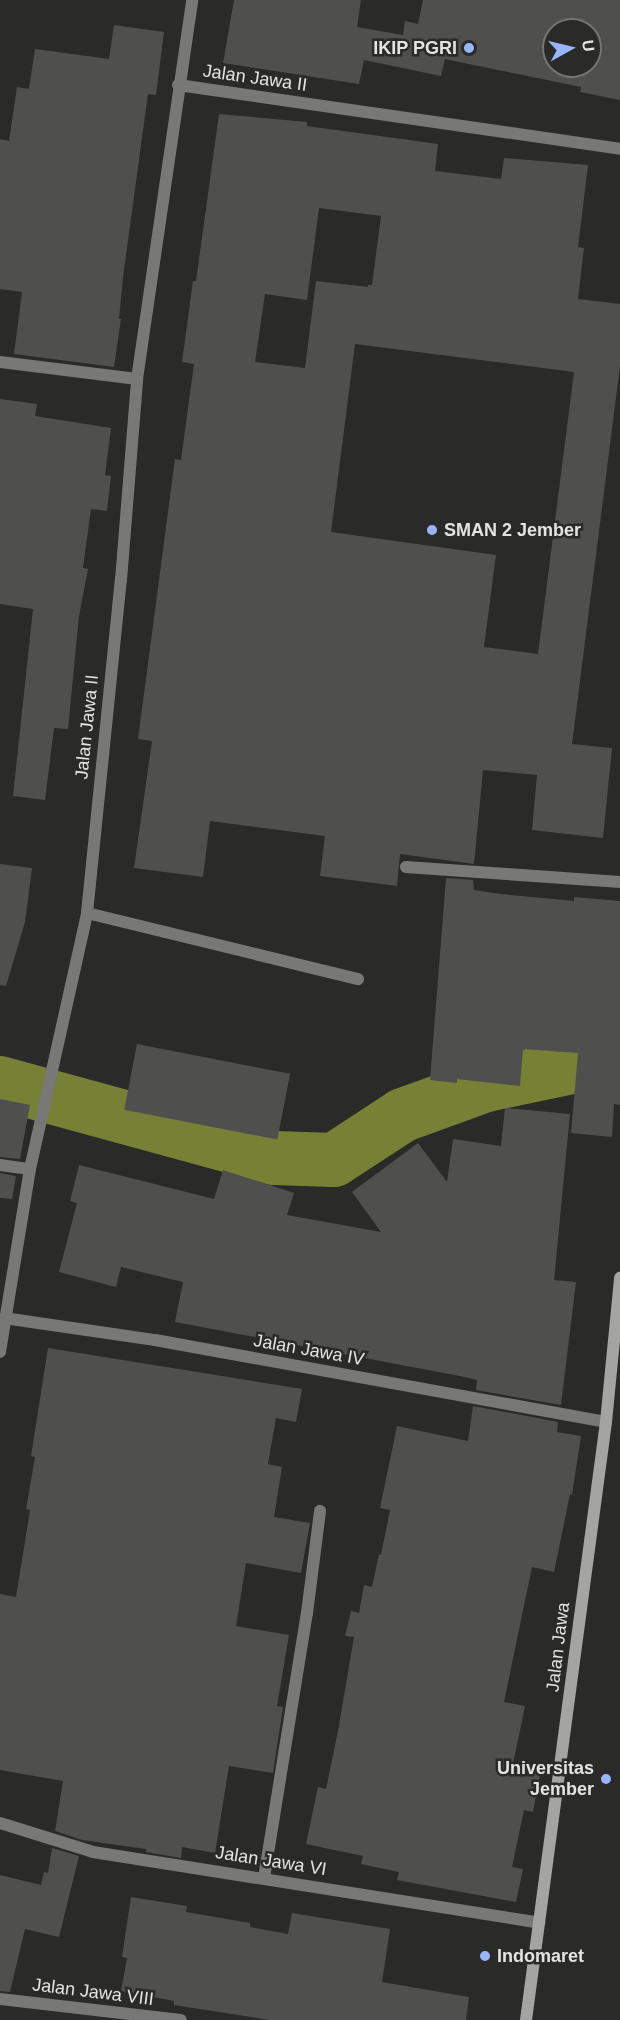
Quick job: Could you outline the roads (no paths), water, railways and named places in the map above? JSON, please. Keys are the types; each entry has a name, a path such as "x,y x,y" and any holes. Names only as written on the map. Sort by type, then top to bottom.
{"main road":[{"name":"Jalan Jawa","path":"526,2020 606,1422 620,1278"}],"street":[{"path":"178,85 192,0"},
{"name":"Jalan Jawa II","path":"0,1352 30,1169 87,913 121,580 136,379 178,85 620,149"},
{"path":"0,362 136,379"},
{"path":"406,867 620,882"},
{"path":"87,913 358,979"},
{"path":"0,1165 30,1169"},
{"name":"Jalan Jawa IV","path":"4,1317 155,1340 606,1422"},
{"path":"264,1878 307,1613 320,1511"},
{"name":"Jalan Jawa VI","path":"0,1823 93,1852 539,1923"},
{"name":"Jalan Jawa VIII","path":"0,1999 181,2020"}],"waterway":[{"path":"0,1083 274,1158 334,1160 403,1115 486,1085 620,1057"}],"place":[{"name":"IKIP PGRI","path":"469,48"},
{"name":"SMAN 2 Jember","path":"432,530"},
{"name":"Universitas Jember","path":"606,1779"},
{"name":"Indomaret","path":"485,1956"}]}
